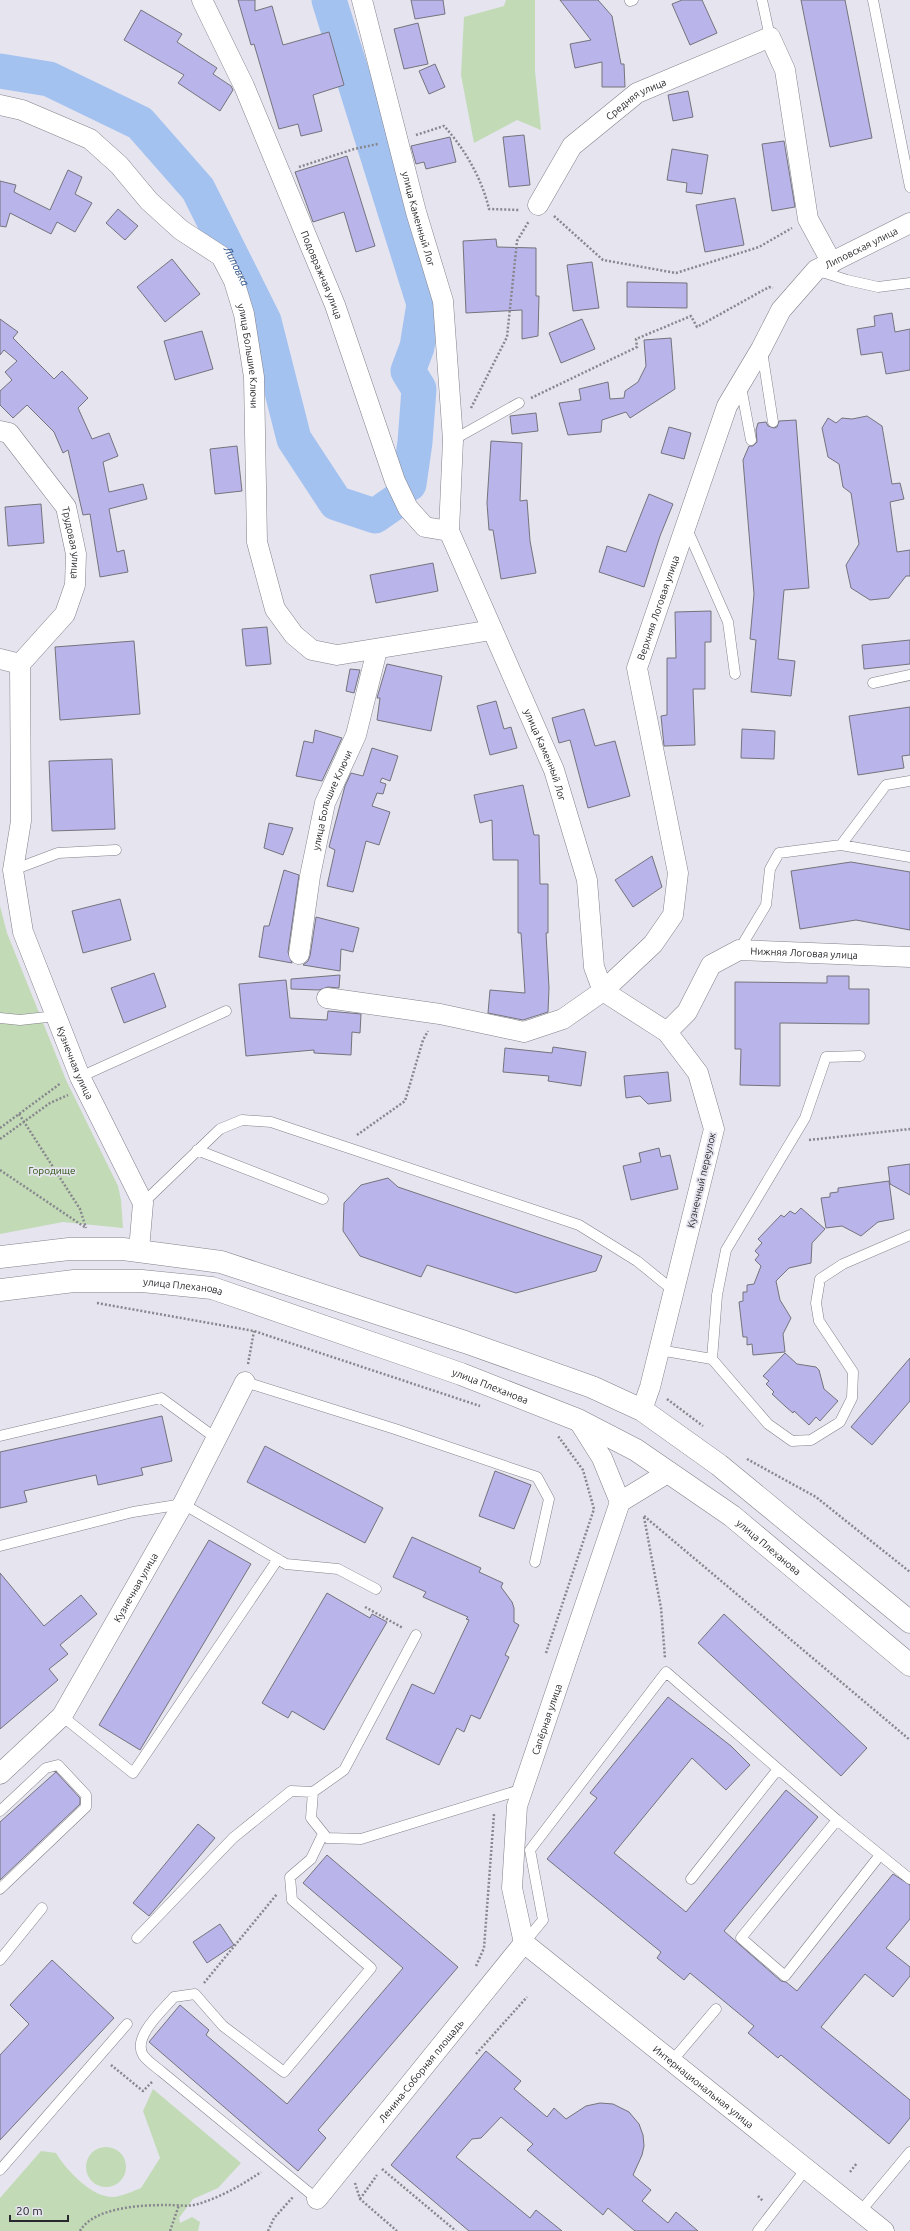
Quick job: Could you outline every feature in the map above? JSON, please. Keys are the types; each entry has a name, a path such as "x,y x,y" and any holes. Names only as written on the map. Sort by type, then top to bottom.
{"main road":[{"path":"0,1257 69,1249 139,1250 221,1262 592,1387 642,1410 719,1465 910,1622"},
{"name":"улица Плеханова","path":"0,1290 74,1281 142,1281 212,1288 461,1374 578,1420 636,1450 732,1516 910,1665"}],"street":[{"name":"Подовражная улица","path":"202,0 244,86 335,305 395,481 408,508 425,527 449,531"},
{"name":"улица Каменный Лог","path":"362,0 416,212 443,301 453,440 449,531 554,770 587,880 594,967 603,991"},
{"name":"Средняя улица","path":"538,205 572,146 638,93 770,37"},
{"path":"770,37 785,70 808,219 824,266"},
{"name":"улица Большие Ключи","path":"0,106 22,110 90,139 119,165 149,200 181,230 221,256 234,281 244,314 254,377 257,542 275,609 294,635 312,650 337,655 377,650 492,630"},
{"name":"Липовская улица","path":"781,310 824,266 910,223"},
{"name":"Верхняя Логовая улица","path":"603,991 653,944 673,915 678,873 638,668 727,406 761,349 781,310"},
{"name":"Трудовая улица","path":"0,431 9,433 66,507 76,554 75,585 65,614 20,664"},
{"name":"улица Большие Ключи","path":"298,954 310,876 325,803 356,735 377,650"},
{"path":"0,659 20,664 21,821 13,870"},
{"name":"Кузнечная улица","path":"13,870 23,932 81,1079 143,1203"},
{"name":"Нижняя Логовая улица","path":"667,1032 687,1012 711,965 739,950 910,957"},
{"path":"327,998 440,1014 524,1032 563,1019 603,991"},
{"name":"Кузнечный переулок","path":"603,991 667,1032 698,1074 714,1130 659,1350 642,1410"},
{"path":"139,1250 143,1203"},
{"name":"Кузнечная улица","path":"0,1774 62,1716 183,1504 245,1382"},
{"path":"578,1420 602,1458 620,1502 669,1472"},
{"name":"Сапёрная улица","path":"524,1943 512,1888 518,1806 620,1502"},
{"name":"Интернациональная улица","path":"524,1943 884,2231"},
{"name":"Ленина-Соборная площадь","path":"310,2193 340,2170 524,1943"}],"lane":[{"path":"762,0 770,37"},
{"path":"873,0 910,187"},
{"path":"824,266 847,280 878,287 910,283"},
{"path":"761,349 773,422"},
{"path":"740,383 751,440"},
{"path":"453,440 519,403"},
{"path":"686,527 728,622 735,674"},
{"path":"873,683 910,675"},
{"path":"841,844 886,785 910,781"},
{"path":"739,950 766,905 770,869 779,853 841,844 910,857"},
{"path":"13,870 58,853 116,850"},
{"path":"81,1079 226,1011"},
{"path":"0,1018 20,1020 56,1016"},
{"path":"712,1359 717,1295 726,1250 805,1118 826,1057 860,1056"},
{"path":"143,1203 220,1129 242,1120 271,1122 579,1225 637,1261 674,1291"},
{"path":"197,1150 323,1199"},
{"path":"659,1350 712,1359 768,1424 792,1441 811,1440 840,1422 852,1398 853,1372 819,1321 816,1303 820,1279 844,1264 910,1236"},
{"path":"245,1382 395,1429 537,1478 549,1499 535,1562"},
{"path":"0,1436 161,1398 217,1439"},
{"path":"0,1546 134,1512 183,1504 286,1564 338,1569 376,1589"},
{"path":"62,1716 132,1773 278,1559"},
{"path":"137,1938 233,1838 291,1791 313,1792 344,1770 416,1635"},
{"path":"524,1943 543,1920 530,1850 666,1672 837,1820 910,1879"},
{"path":"0,1811 46,1768 58,1765 86,1795 86,1807 0,1889"},
{"path":"691,1879 778,1769"},
{"path":"313,1792 311,1818 327,1838 361,1839 524,1788"},
{"path":"837,1820 741,1938 785,1976 880,1855"},
{"path":"310,2193 162,2072 143,2055 140,2043 143,2034 174,1997 195,1994 223,2026 284,2072 371,1968 292,1900 290,1877 311,1859 323,1834"},
{"path":"0,1960 42,1908"},
{"path":"672,2062 716,2009"},
{"path":"0,2170 127,2024"},
{"path":"860,2212 910,2152"},
{"path":"758,2231 806,2169"}],"path":[{"path":"280,171 354,149 398,140 444,126 456,139 484,188 489,209 519,211 542,204 568,231 604,260 676,273 760,247 808,219"},
{"path":"453,440 507,337 517,241 538,205"},
{"path":"519,403 637,347 636,339 691,316 697,327 769,287 795,295"},
{"path":"342,1146 405,1101 423,1040 440,1014"},
{"path":"0,1128 19,1114 81,1079"},
{"path":"0,1139 81,1079"},
{"path":"0,1170 86,1228 80,1209 19,1114"},
{"path":"791,1141 838,1138 910,1129"},
{"path":"89,1302 254,1331 485,1407"},
{"path":"245,1382 254,1331"},
{"path":"556,1434 565,1442"},
{"path":"746,1459 816,1497 910,1572"},
{"path":"666,1672 660,1608 644,1516 910,1740"},
{"path":"365,1607 416,1635"},
{"path":"195,1994 290,1877"},
{"path":"476,2054 527,1997"},
{"path":"112,2065 143,2091 162,2072"},
{"path":"80,2231 85,2222 117,2208 197,2205 231,2190 273,2163"},
{"path":"850,2172 857,2164"},
{"path":"382,2169 456,2231"},
{"path":"340,2170 356,2184 360,2199 397,2231"},
{"path":"360,2199 377,2174"},
{"path":"268,2231 274,2218 310,2193"},
{"path":"758,2196 765,2203"},
{"path":"170,2231 179,2205"}],"green space":[{"path":"506,0 535,0 535,71 541,130 517,120 474,143 461,75 464,17 504,6"},
{"name":"Городище","path":"0,906 7,933 66,1080 118,1186 121,1200 123,1228 63,1222 0,1234"},
{"path":"153,2089 241,2163 218,2188 193,2199 179,2218 180,2223 192,2217 200,2222 198,2231 0,2231 0,2198 41,2151 56,2153 60,2160 80,2182 97,2193 114,2197 124,2195 141,2188 160,2158 143,2111"},
{"path":"110,2147 117,2150 123,2156 126,2167 125,2175 117,2184 110,2187 102,2187 95,2184 87,2175 86,2163 89,2156 98,2148"}],"building":[{"path":"238,0 255,0 255,11 272,6 283,45 329,32 344,85 313,95 322,131 301,136 298,124 279,129 254,44 251,45"},
{"path":"411,0 443,0 445,14 415,19"},
{"path":"560,0 598,0 612,16 621,64 624,64 625,87 602,87 602,62 575,68 570,44 591,40"},
{"path":"682,0 702,0 717,33 690,45 672,4"},
{"path":"801,0 845,0 872,138 830,147"},
{"path":"141,10 182,34 177,42 217,68 213,74 231,86 233,90 220,111 178,83 184,75 124,40"},
{"path":"418,23 428,64 404,69 394,29"},
{"path":"435,64 445,87 429,94 419,71"},
{"path":"688,91 693,117 673,121 668,95"},
{"path":"524,135 530,185 509,187 503,137"},
{"path":"450,137 456,162 426,169 424,162 416,164 411,146"},
{"path":"784,141 795,207 772,211 762,144"},
{"path":"672,149 708,155 702,194 686,192 687,183 667,180"},
{"path":"347,156 375,246 356,252 344,212 313,222 295,172"},
{"path":"68,170 82,177 75,194 92,203 75,232 57,222 51,234 10,213 6,227 0,226 0,181 16,185 14,192 50,210"},
{"path":"735,198 744,245 705,252 696,205"},
{"path":"118,209 138,226 125,240 106,223"},
{"path":"496,239 497,247 536,248 536,296 539,296 538,336 522,339 522,310 466,313 463,241"},
{"path":"172,259 200,294 165,322 137,287"},
{"path":"592,262 599,308 573,311 567,265"},
{"path":"627,282 687,283 687,308 627,307"},
{"path":"892,313 895,332 910,329 910,370 886,374 882,352 861,355 857,329 875,326 874,316"},
{"path":"0,319 18,332 13,338 54,379 62,371 88,398 78,408 92,439 109,433 118,456 103,462 109,492 143,484 147,499 109,509 117,552 124,550 128,572 100,577 90,514 83,515 68,450 63,453 54,432 27,405 13,418 0,405 0,391 12,380 5,372 17,361 4,350 0,355"},
{"path":"582,319 595,349 561,363 549,333"},
{"path":"202,331 213,369 175,380 164,341"},
{"path":"671,338 675,389 630,418 626,412 602,420 601,432 568,435 559,403 581,400 579,389 608,382 610,399 624,398 625,391 638,382 646,366 644,340"},
{"path":"536,413 538,431 512,434 510,416"},
{"path":"867,416 882,426 892,484 900,483 904,499 890,502 897,552 910,550 910,576 906,576 889,598 870,600 851,588 846,565 859,544 851,493 843,487 839,464 828,457 822,428 828,418 836,423 842,418 852,419"},
{"path":"796,420 809,588 784,590 778,659 795,661 791,696 751,692 756,640 750,639 754,594 743,460 749,446 753,446 757,442 756,430 758,423 766,422 768,426 774,428 777,427 779,421"},
{"path":"669,427 691,433 684,459 661,453"},
{"path":"491,441 522,443 520,501 527,500 530,541 536,573 501,579 493,530 489,530 487,503"},
{"path":"237,446 242,491 215,494 210,449"},
{"path":"649,494 673,504 660,536 644,587 599,572 607,546 626,552"},
{"path":"41,504 44,543 8,546 5,507"},
{"path":"433,563 438,591 376,603 370,575"},
{"path":"711,611 711,642 705,642 705,689 693,689 695,745 664,746 661,716 667,715 667,658 676,658 675,612"},
{"path":"267,627 271,664 246,666 242,629"},
{"path":"910,640 910,664 864,669 862,645"},
{"path":"134,641 140,714 60,720 55,647"},
{"path":"387,664 442,676 431,731 377,720 380,698 377,698"},
{"path":"350,669 360,670 354,693 346,691"},
{"path":"496,701 504,729 511,727 517,748 490,755 477,706"},
{"path":"910,707 910,755 902,756 904,768 858,775 849,716"},
{"path":"584,709 595,746 615,741 630,796 588,808 570,740 559,743 552,718"},
{"path":"742,729 775,731 774,759 741,758"},
{"path":"315,730 342,738 322,781 296,776 304,741 313,743"},
{"path":"372,748 398,756 390,781 382,778 380,782 386,784 383,794 377,793 372,806 390,812 379,845 366,841 353,892 327,886 335,850 329,847 345,786 351,773 363,776"},
{"path":"112,759 115,829 52,831 49,761"},
{"path":"523,785 534,835 539,835 540,884 548,884 548,933 546,933 549,988 548,1012 523,1020 488,1013 490,990 525,993 521,933 518,933 518,860 493,860 492,820 480,823 474,795"},
{"path":"269,823 293,828 283,855 264,848"},
{"path":"652,856 662,887 633,907 615,880"},
{"path":"851,862 910,872 910,930 856,920 800,929 791,871"},
{"path":"284,870 299,875 288,952 292,963 259,957 264,926 269,926"},
{"path":"120,899 131,940 83,953 72,911"},
{"path":"316,917 359,928 353,952 341,949 340,971 303,965 308,961 310,956"},
{"path":"154,973 166,1007 124,1023 111,988"},
{"path":"340,975 339,988 328,987 319,990 291,989 291,979"},
{"path":"827,976 849,976 849,989 869,989 869,1024 780,1023 780,1086 740,1085 741,1049 735,1049 735,982 827,983"},
{"path":"286,980 290,1018 327,1020 328,1011 361,1014 360,1033 352,1032 351,1055 314,1053 314,1050 246,1056 239,984"},
{"path":"553,1047 586,1052 581,1086 548,1081 549,1076 503,1072 505,1048 552,1053"},
{"path":"668,1072 671,1101 648,1104 640,1096 626,1098 624,1076"},
{"path":"659,1148 661,1157 670,1155 678,1189 631,1200 623,1166 641,1162 639,1153"},
{"path":"910,1164 910,1195 890,1184 888,1167"},
{"path":"388,1178 398,1187 602,1256 596,1271 516,1293 427,1265 421,1277 360,1256 343,1231 344,1203 361,1185"},
{"path":"889,1181 894,1219 878,1222 861,1236 842,1226 826,1228 821,1198 830,1197 830,1193 838,1192 838,1188"},
{"path":"801,1208 825,1229 812,1243 811,1263 789,1268 776,1281 780,1300 791,1318 783,1334 785,1352 753,1355 752,1344 747,1345 747,1337 743,1337 739,1302 743,1301 743,1292 747,1292 747,1285 754,1284 761,1266 755,1260 759,1255 755,1251 762,1243 758,1239 781,1215 784,1217 790,1211 795,1214"},
{"path":"785,1353 797,1364 816,1367 819,1370 824,1389 838,1401 820,1421 816,1417 809,1425 772,1394 774,1392 766,1384 769,1381 763,1376"},
{"path":"910,1358 910,1401 872,1445 851,1427"},
{"path":"162,1416 172,1461 141,1468 143,1475 98,1485 96,1475 24,1491 27,1502 0,1508 0,1452"},
{"path":"265,1446 383,1508 365,1543 247,1482"},
{"path":"495,1471 531,1485 514,1529 479,1516"},
{"path":"412,1537 481,1568 479,1572 503,1583 501,1587 512,1602 514,1608 514,1622 519,1625 505,1655 509,1657 480,1719 471,1715 464,1732 457,1728 439,1765 386,1739 412,1684 434,1694 469,1620 466,1619 468,1617 423,1597 426,1592 393,1577"},
{"path":"209,1540 251,1564 140,1750 99,1725"},
{"path":"0,1573 44,1626 81,1595 97,1614 60,1645 68,1654 49,1669 58,1680 0,1729"},
{"path":"327,1593 370,1618 372,1614 387,1622 324,1730 292,1711 288,1718 262,1703"},
{"path":"724,1614 867,1748 841,1776 698,1643"},
{"path":"668,1697 731,1746 750,1765 726,1790 692,1758 614,1853 686,1912 786,1790 818,1817 724,1931 781,1981 786,1982 797,1991 893,1874 910,1885 910,1919 886,1948 910,1967 910,1976 893,1997 865,1974 821,2027 910,2100 910,2118 889,2144 781,2055 778,2058 748,2033 754,2026 690,1973 684,1980 657,1958 661,1952 547,1859 597,1798 590,1793"},
{"path":"56,1772 80,1798 80,1804 0,1880 0,1822"},
{"path":"198,1824 215,1838 149,1916 133,1903"},
{"path":"327,1855 458,1967 318,2130 326,2138 298,2171 149,2042 180,2005 209,2030 206,2035 287,2104 403,1968 303,1883"},
{"path":"220,1924 234,1945 207,1963 193,1942"},
{"path":"52,1960 114,2018 0,2140 0,2055 29,2024 10,2005"},
{"path":"486,2051 521,2081 514,2089 547,2117 554,2108 566,2119 586,2106 600,2103 613,2104 629,2112 639,2124 643,2135 644,2146 642,2155 633,2175 651,2190 642,2201 668,2223 676,2212 698,2231 635,2231 608,2208 603,2215 527,2150 533,2144 501,2117 481,2138 472,2139 456,2157 530,2218 536,2210 562,2231 469,2231 391,2165"}],"waterway":[{"name":"Липовка","path":"329,0 424,304 417,347 408,371 419,389 415,442 409,484"},
{"name":"Липовка","path":"0,71 49,79 140,123 198,189 264,321 294,439 336,503 375,516 395,502"}]}
